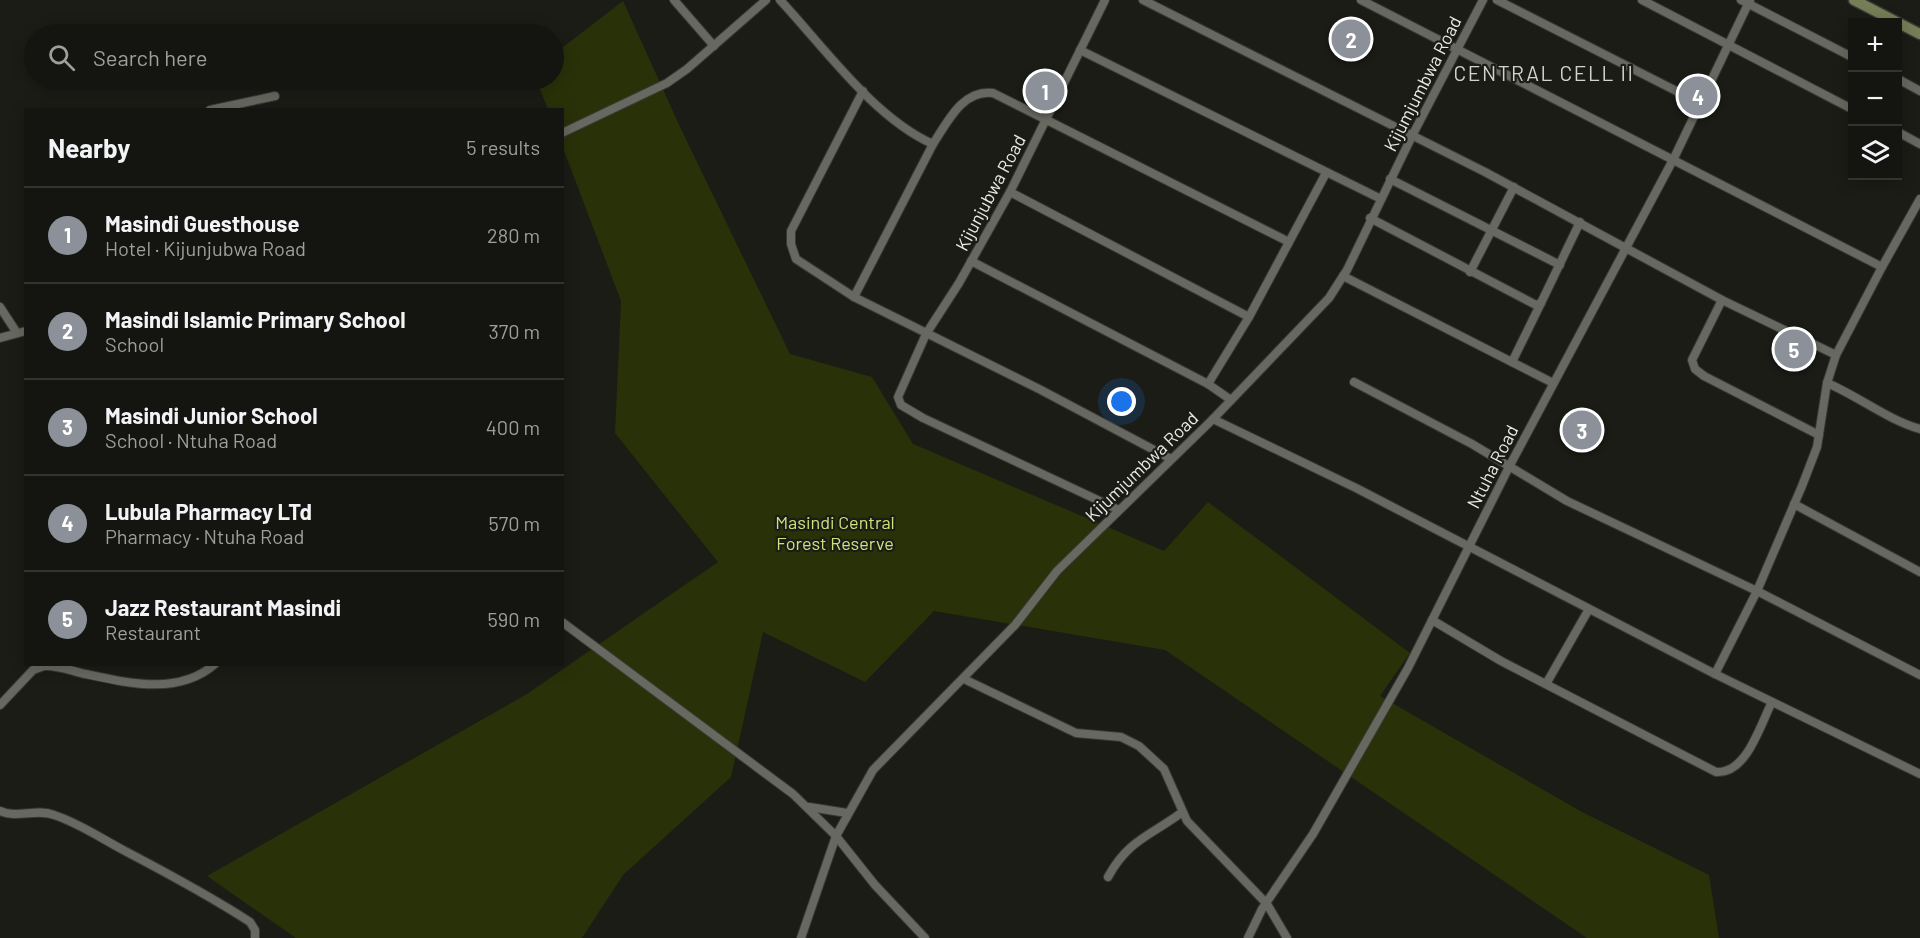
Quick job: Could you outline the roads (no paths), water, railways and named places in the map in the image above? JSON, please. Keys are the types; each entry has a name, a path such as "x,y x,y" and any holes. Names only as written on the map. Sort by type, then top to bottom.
{"main road":[{"path":"1854,0 1920,34"}],"street":[{"path":"674,0 714,46"},
{"path":"564,133 667,83 714,46 766,0"},
{"path":"780,0 863,91 909,132 933,144"},
{"name":"Kijunjubwa Road","path":"1105,0 1010,192 926,334 898,397 901,405 923,418 1119,510"},
{"path":"1143,0 1514,187 1722,300 1836,355"},
{"path":"1361,0 1674,158 1882,267"},
{"name":"Kijumjumbwa Road","path":"801,938 836,836 873,770 1015,625 1057,571 1213,420 1329,298 1343,276 1370,218 1483,0"},
{"path":"1497,0 1700,103"},
{"path":"1642,0 1848,107"},
{"path":"1747,1 1848,55"},
{"name":"Ntuha Road","path":"1248,938 1341,787 1432,620 1553,383 1674,158 1747,1"},
{"path":"1080,50 1381,199"},
{"path":"1902,81 1920,91"},
{"path":"863,91 791,231 791,244 796,259 854,297 1041,390 1171,459"},
{"path":"854,297 933,144 971,94 982,91 993,93 1288,242"},
{"path":"219,108 275,96"},
{"path":"1902,134 1920,144"},
{"path":"1208,384 1250,317 1326,173"},
{"path":"1390,179 1490,232 1560,265"},
{"path":"1470,272 1514,187"},
{"path":"1010,192 1250,317"},
{"path":"1715,674 1757,591 1794,504 1819,435 1827,383 1836,355 1920,199"},
{"path":"1370,218 1528,303 1536,305 1541,303"},
{"path":"1512,362 1580,222"},
{"path":"971,261 1208,384 1231,400"},
{"path":"1343,276 1553,383"},
{"path":"1722,300 1692,360 1695,369 1704,376 1819,435"},
{"path":"0,307 21,332 0,338"},
{"path":"1354,382 1472,444 1614,525 1757,591 1920,675"},
{"path":"1827,383 1874,405 1894,419 1920,429"},
{"path":"1213,420 1471,545 1715,674 1920,774"},
{"path":"1794,504 1920,572"},
{"path":"1546,684 1589,609"},
{"path":"1432,620 1501,661 1716,772 1732,769 1741,762 1772,702"},
{"path":"564,623 744,756 807,807 836,836 875,885 925,938"},
{"path":"0,705 33,670 44,666 118,681 164,684 195,678 212,666"},
{"path":"964,679 1076,733 1117,736 1131,740 1164,769 1182,813 1267,904 1287,938"},
{"path":"807,807 847,813"},
{"path":"0,811 14,815 35,813 55,815 93,833 250,921 255,930 255,938"},
{"path":"1108,877 1118,859 1135,841 1182,813"}],"place":[{"name":"Masindi Islamic Primary School","path":"1351,39"},
{"name":"Masindi Guesthouse","path":"1045,91"},
{"name":"Lubula Pharmacy LTd","path":"1698,96"},
{"name":"Jazz Restaurant Masindi","path":"1794,349"},
{"name":"Masindi Junior School","path":"1582,430"}],"district":[{"name":"CENTRAL CELL II","path":"1544,74"}],"park label":[{"name":"Masindi Central Forest Reserve","path":"835,533"}]}
